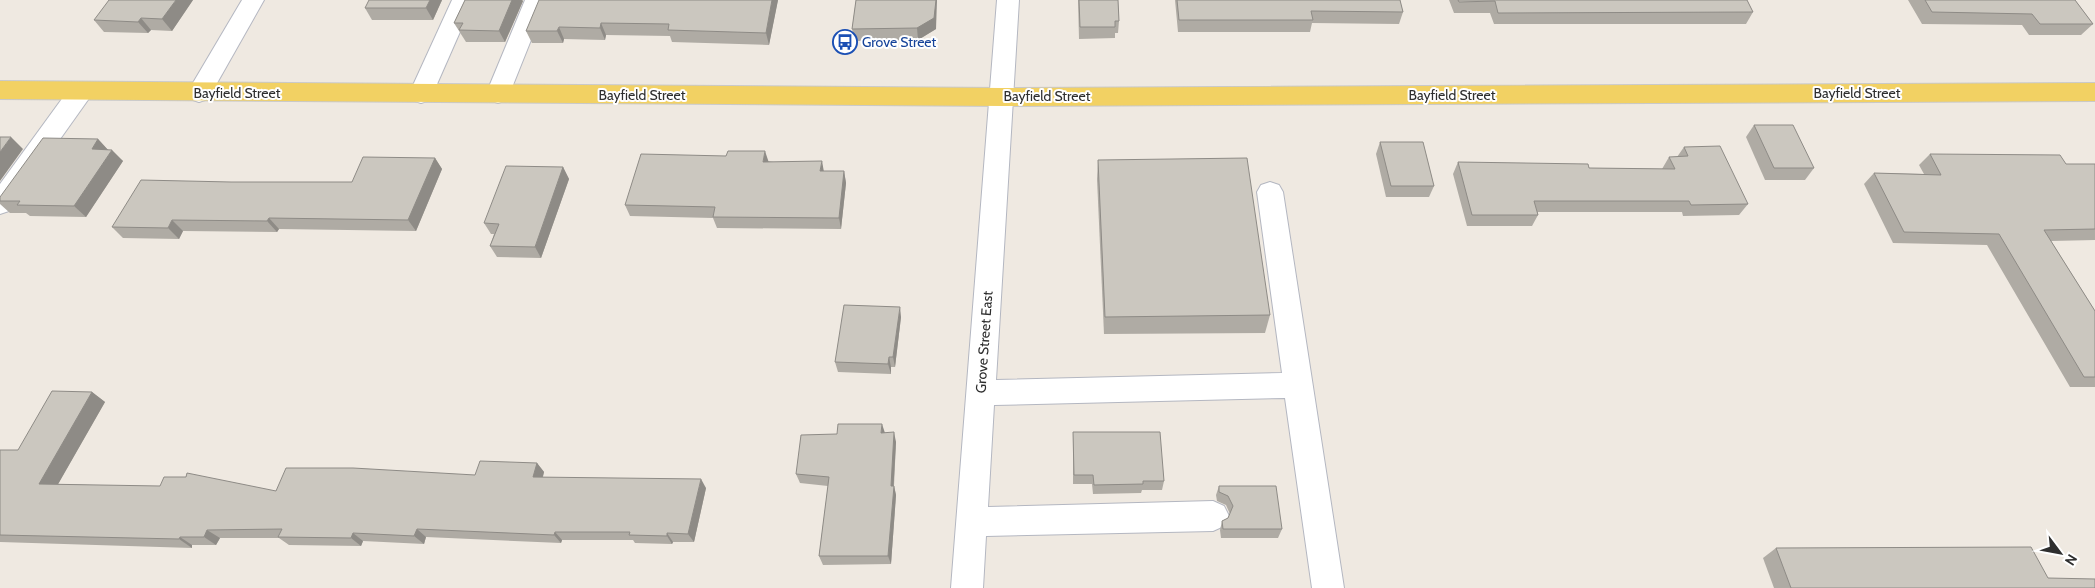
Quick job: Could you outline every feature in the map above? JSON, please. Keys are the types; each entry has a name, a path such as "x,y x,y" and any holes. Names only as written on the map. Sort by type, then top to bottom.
{"main road":[{"name":"Bayfield Street","path":"0,90 199,93 1002,97 2095,92"}],"street":[{"path":"199,93 252,0"},
{"path":"421,94 462,0"},
{"path":"498,94 536,0"},
{"name":"Grove Street East","path":"967,588 1008,0"},
{"path":"0,204 81,91"},
{"path":"1270,192 1328,588"},
{"path":"981,393 1298,385"},
{"path":"972,522 1212,516"}],"building":[{"path":"109,0 176,0 162,19 141,18 138,22 94,20"},
{"path":"369,0 430,0 426,8 365,8"},
{"path":"465,0 512,0 499,31 459,30 463,23 454,23"},
{"path":"539,0 772,0 766,33 668,30 669,24 601,23 600,28 559,27 557,31 526,31"},
{"path":"856,0 936,0 934,18 917,28 852,29"},
{"path":"1079,0 1118,0 1119,21 1115,21 1115,27 1080,27"},
{"path":"1177,0 1400,0 1403,12 1311,11 1313,20 1179,20"},
{"path":"1458,0 1747,0 1753,12 1498,13 1495,1 1459,2"},
{"path":"1925,0 2075,0 2093,24 2040,24 2032,14 1932,12"},
{"path":"1754,125 1793,125 1814,168 1774,168"},
{"path":"0,137 11,137 0,152"},
{"path":"43,138 98,139 92,149 112,150 74,206 17,205 20,201 0,201 0,197"},
{"path":"1380,142 1423,142 1434,186 1391,186"},
{"path":"1720,146 1748,204 1691,205 1689,201 1534,201 1538,215 1472,215 1458,162 1588,164 1589,168 1675,169 1669,157 1688,156 1684,147"},
{"path":"728,151 765,151 763,162 822,161 820,171 844,171 839,218 713,217 715,207 625,205 641,154 726,156"},
{"path":"1930,154 2060,155 2066,164 2095,164 2095,229 2044,230 2095,311 2095,377 2084,377 1999,234 1904,232 1874,173 1941,175"},
{"path":"363,157 435,158 408,220 269,218 267,221 172,220 168,228 112,227 141,180 352,182"},
{"path":"1247,158 1270,315 1105,317 1098,160"},
{"path":"506,166 563,167 535,247 490,246 499,224 484,223"},
{"path":"844,305 900,307 893,357 889,357 888,364 835,362"},
{"path":"52,391 92,392 39,484 160,486 164,477 186,477 187,473 276,491 286,468 353,468 475,475 480,461 537,463 533,477 701,479 688,534 667,533 667,536 629,535 630,532 555,532 554,535 417,529 414,536 353,533 351,538 278,537 282,529 207,530 204,537 180,537 179,539 0,535 0,450 18,450"},
{"path":"838,424 882,424 881,433 894,432 891,486 894,486 888,556 819,556 829,477 796,474 801,435 837,434"},
{"path":"1073,432 1160,432 1164,481 1143,481 1143,484 1094,485 1093,475 1074,475"},
{"path":"1219,486 1276,486 1282,529 1223,529 1222,521 1228,518 1233,506 1228,496 1219,492"},
{"path":"2031,547 2048,578 2095,579 2095,588 1791,588 1776,548"}],"place":[{"name":"Grove Street","path":"845,42"}]}
